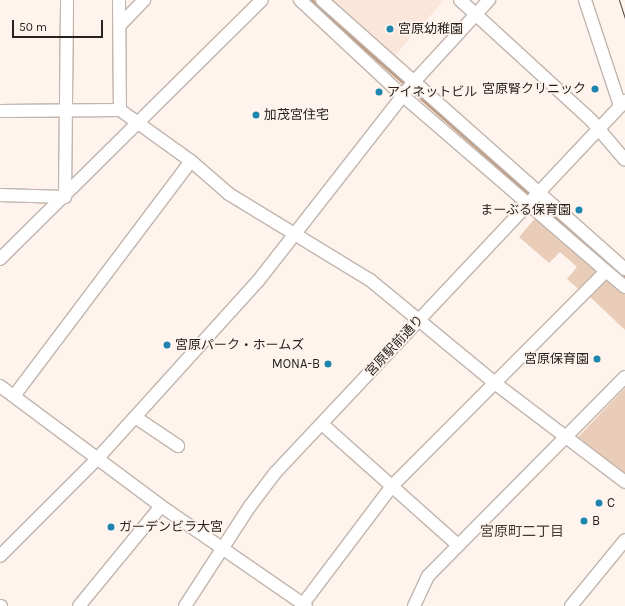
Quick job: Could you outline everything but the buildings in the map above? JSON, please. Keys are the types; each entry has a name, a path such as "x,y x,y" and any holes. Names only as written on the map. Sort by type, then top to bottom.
{"street":[{"path":"65,197 67,0"},
{"path":"119,0 120,110"},
{"path":"120,25 144,0"},
{"path":"0,259 65,197 262,0"},
{"path":"300,0 403,95 625,287"},
{"path":"322,0 412,83 625,268"},
{"path":"460,0 599,129 625,160"},
{"path":"0,556 96,459 258,281 292,234 412,83 489,0"},
{"path":"585,0 622,104"},
{"name":"宮原駅前通り","path":"185,606 262,489 622,104"},
{"path":"0,111 120,110 192,161 229,194 292,234 370,280 496,384 625,482"},
{"path":"14,396 192,161"},
{"path":"0,195 65,197"},
{"path":"0,386 96,459 222,550 305,605 392,486 496,384 606,271"},
{"path":"414,606 428,576 567,438 625,377"},
{"path":"135,417 178,446"},
{"path":"322,424 458,545"},
{"path":"79,606 161,506"},
{"path":"571,606 625,540"}],"shaded area":[{"name":"宮原幼稚園","path":"329,0 444,0 393,58"},
{"path":"537,216 598,269 599,276 583,293 567,279 577,267 560,252 549,263 519,237"},
{"path":"611,280 625,292 625,330 589,296 605,281"},
{"path":"625,388 625,474 578,437"}],"waterway":[{"path":"311,0 625,278"}],"tram line":[{"path":"619,0 625,19"}],"place":[{"name":"宮原幼稚園","path":"390,29"},
{"name":"宮原腎クリニック","path":"595,89"},
{"name":"アイネットビル","path":"379,92"},
{"name":"加茂宮住宅","path":"256,115"},
{"name":"まーぶる保育園","path":"579,210"},
{"name":"宮原パーク・ホームズ","path":"167,345"},
{"name":"宮原保育園","path":"597,359"},
{"name":"MONA-B","path":"328,364"},
{"name":"C","path":"599,503"},
{"name":"B","path":"584,521"},
{"name":"ガーデンビラ大宮","path":"111,527"}],"district":[{"name":"宮原町二丁目","path":"522,532"}]}
